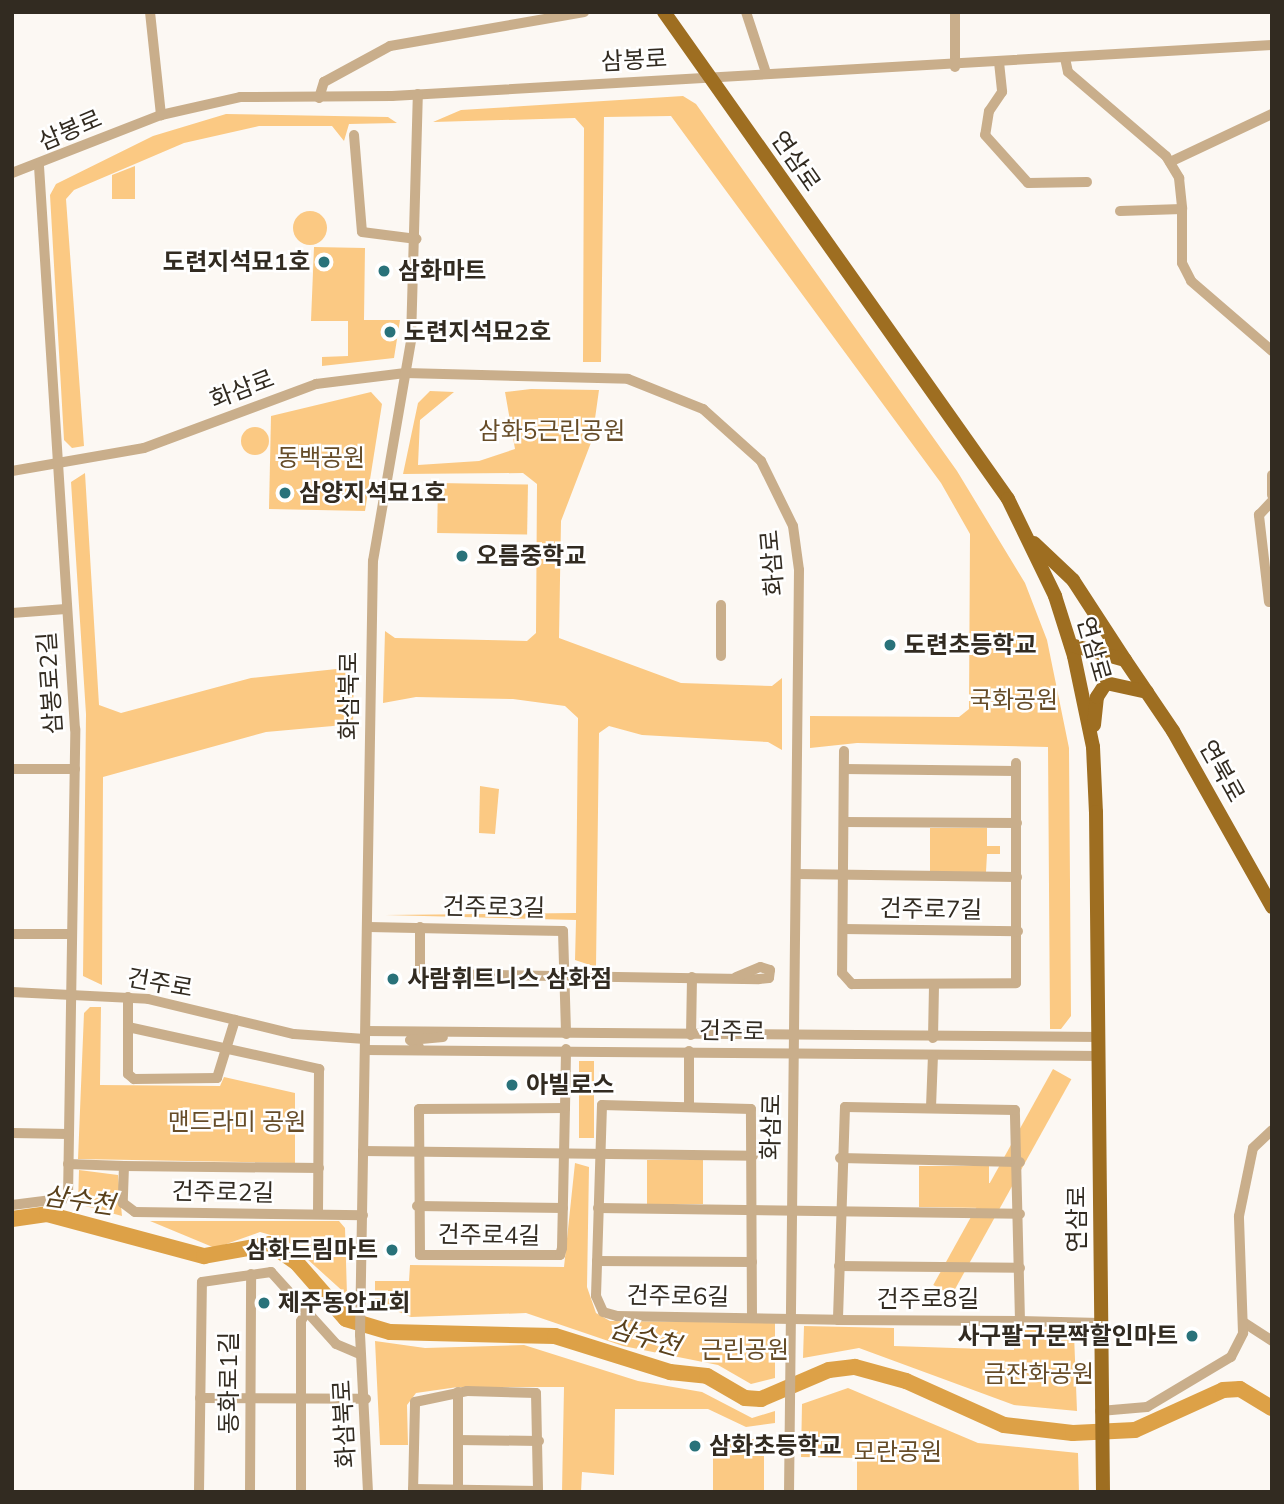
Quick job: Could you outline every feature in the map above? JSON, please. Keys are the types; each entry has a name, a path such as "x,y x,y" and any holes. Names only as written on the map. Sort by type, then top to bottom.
{"main road":[{"name":"연삼로","path":"664,12 978,452 1027,537 1071,645 1093,747 1099,1037 1100,1414 1103,1492"},
{"name":"연북로","path":"1027,537 1073,580 1147,692 1272,907"},
{"path":"1071,645 1125,660"},
{"path":"1093,747 1097,697 1106,683 1147,692"}],"street":[{"path":"150,12 161,115"},
{"path":"319,98 324,82 390,46 584,12"},
{"path":"746,12 766,73"},
{"path":"955,12 955,67"},
{"name":"삼봉로","path":"12,173 39,166 161,115 240,97 319,98 418,94 766,73 955,67 1272,45"},
{"path":"1065,58 1068,72 1170,162 1182,209 1182,263 1191,281 1272,351"},
{"path":"999,62 1002,92 989,111 985,135 1028,183 1087,182"},
{"name":"화삼북로","path":"368,1492 366,1399 360,1354 360,1302 369,927 373,561 405,373 417,239 418,94"},
{"path":"1170,162 1272,114"},
{"path":"354,135 362,232 417,239"},
{"name":"삼봉로2길","path":"12,1205 68,1198 75,769 39,166"},
{"path":"1120,211 1182,209"},
{"name":"화삼로","path":"12,471 144,449 316,384 405,373 628,379 703,409 761,461 783,501 797,544 789,1492"},
{"path":"1272,475 1272,495"},
{"path":"1269,602 1259,515 1272,501"},
{"path":"720,656 721,605"},
{"path":"12,613 66,609"},
{"name":"건주로7길","path":"844,769 1016,767 1018,931 1014,985 847,983 843,929 844,769 845,751"},
{"path":"12,769 75,769"},
{"path":"844,822 1017,823"},
{"path":"796,874 844,875"},
{"name":"건주로7길","path":"844,875 1017,877"},
{"name":"건주로3길","path":"369,927 561,930 567,939 566,1034"},
{"name":"건주로3길","path":"420,927 424,973 566,975"},
{"name":"건주로7길","path":"843,929 1018,931"},
{"path":"12,934 72,934"},
{"path":"566,975 736,977"},
{"path":"691,1035 692,977"},
{"path":"933,1038 934,985"},
{"name":"건주로","path":"12,992 128,997 308,1036 365,1040 429,1050 566,1049 1099,1056"},
{"path":"128,997 128,1027 134,1079 215,1079 235,1020"},
{"path":"128,1027 226,1051 319,1069 318,1214"},
{"path":"429,1050 409,1041 466,1032"},
{"name":"건주로","path":"365,1040 466,1032 933,1038 1099,1037"},
{"name":"건주로4길","path":"565,1108 423,1107 418,1151 417,1251 425,1255 557,1256 563,1208 565,1108 566,1049"},
{"path":"689,1051 689,1104"},
{"path":"931,1107 933,1055"},
{"name":"건주로6길","path":"605,1104 749,1106 753,1156 752,1318 610,1316 597,1303 599,1154 605,1104"},
{"path":"838,1320 840,1158 845,1107 931,1107 1016,1110 1020,1162 1020,1321"},
{"path":"1100,1414 1147,1408 1188,1387 1231,1357 1243,1322 1239,1216 1253,1148 1272,1130"},
{"path":"12,1133 69,1134"},
{"path":"363,1151 753,1156"},
{"path":"840,1158 1020,1162"},
{"name":"건주로2길","path":"68,1164 319,1168"},
{"name":"건주로2길","path":"124,1166 124,1203 131,1211 363,1215"},
{"name":"건주로4길","path":"417,1206 563,1208"},
{"path":"598,1208 1020,1214"},
{"path":"597,1261 752,1262"},
{"name":"건주로8길","path":"839,1266 1020,1268"},
{"path":"250,1274 277,1275 344,1350 360,1354"},
{"name":"동화로1길","path":"200,1492 202,1282 250,1274 250,1492"},
{"path":"301,1492 301,1321 307,1311"},
{"name":"건주로8길","path":"752,1318 1100,1323"},
{"path":"1243,1322 1272,1341"},
{"path":"458,1392 458,1489"},
{"path":"458,1392 536,1393 539,1441 538,1491 413,1490 415,1402 458,1392"},
{"path":"200,1398 366,1399"},
{"path":"458,1440 539,1441"}],"green space":[{"name":"국화공원","path":"683,96 696,104 957,471 1025,583 1047,640 1069,748 1071,1016 1061,1029 1050,1029 1048,747 857,743 810,748 810,716 959,717 969,709 970,534 941,483 671,116 604,117 601,362 583,362 584,128 575,118 433,122 461,110"},
{"path":"226,114 388,117 397,123 349,124 344,141 332,126 259,126 184,143 74,190 66,199 84,446 72,448 64,440 50,195 56,184 153,136"},
{"path":"135,166 135,199 112,199 112,175"},
{"path":"310,211 322,216 327,228 322,240 310,245 298,240 293,228 298,216"},
{"path":"314,247 365,248 364,320 400,320 394,358 322,366 322,357 348,356 348,321 311,321"},
{"name":"삼화5근린공원","path":"531,389 599,390 592,440 561,521 559,638 681,683 772,686 782,678 782,750 768,742 642,735 609,726 599,733 596,967 575,960 576,920 385,915 576,913 578,718 565,706 513,699 416,697 383,703 385,631 395,638 527,641 536,633 537,484 523,473 403,474 418,403 430,391 454,392 420,420 418,465 479,461 515,449 505,392"},
{"name":"동백공원","path":"371,392 382,404 365,511 269,509 271,416"},
{"path":"255,427 265,431 269,441 265,451 255,455 245,451 241,441 245,431"},
{"path":"85,473 99,705 121,713 251,678 346,668 354,661 353,731 344,725 266,732 103,777 102,985 83,976 86,714 71,482"},
{"path":"438,483 528,485 527,535 437,533"},
{"path":"480,786 499,789 495,834 479,833"},
{"path":"930,828 987,828 987,846 1000,846 1000,854 987,854 986,872 930,872"},
{"name":"맨드라미 공원","path":"90,1007 101,1007 100,1085 220,1086 224,1077 295,1093 295,1163 78,1159 84,1013"},
{"path":"579,1061 594,1061 594,1138 579,1138"},
{"path":"1053,1069 1071,1079 952,1295 933,1285"},
{"path":"647,1160 703,1160 703,1204 647,1204"},
{"name":"근린공원","path":"575,1163 589,1167 587,1287 596,1313 610,1321 775,1323 775,1378 751,1384 718,1365 623,1346 526,1313 411,1317 375,1302 375,1281 409,1281 410,1265 564,1267"},
{"path":"919,1166 989,1166 989,1183 1000,1184 999,1190 988,1190 988,1208 919,1207"},
{"path":"79,1170 118,1175 122,1216 78,1204"},
{"path":"150,1221 339,1221 345,1228 347,1295 285,1239 260,1232 215,1248"},
{"name":"금잔화공원","path":"804,1326 894,1328 894,1346 1014,1350 1014,1330 1067,1329 1074,1334 1077,1411 1014,1405 859,1348 803,1358"},
{"path":"375,1341 425,1348 524,1345 638,1381 702,1392 752,1418 775,1411 775,1423 746,1427 708,1409 615,1409 614,1475 582,1472 581,1492 562,1492 564,1387 458,1387 416,1393 407,1405 408,1445 380,1445"},
{"name":"모란공원","path":"848,1388 978,1443 1078,1453 1079,1492 857,1492 857,1458 801,1457 802,1404"},
{"path":"713,1439 764,1439 764,1492 713,1492"}],"waterway":[{"name":"삼수천","path":"12,1219 47,1214 204,1256 270,1244 297,1263 346,1319 390,1332 555,1336 670,1372 707,1376 745,1398 761,1399 829,1370 855,1367 906,1381 1004,1425 1073,1433 1135,1430 1223,1390 1240,1389 1272,1408"}],"place":[{"name":"도련지석묘1호","path":"324,262"},
{"name":"삼화마트","path":"384,271"},
{"name":"도련지석묘2호","path":"390,332"},
{"name":"삼양지석묘1호","path":"285,493"},
{"name":"오름중학교","path":"462,556"},
{"name":"도련초등학교","path":"890,645"},
{"name":"사람휘트니스 삼화점","path":"393,979"},
{"name":"아빌로스","path":"512,1085"},
{"name":"삼화드림마트","path":"392,1250"},
{"name":"제주동안교회","path":"264,1303"},
{"name":"사구팔구문짝할인마트","path":"1192,1336"},
{"name":"삼화초등학교","path":"695,1446"}]}
